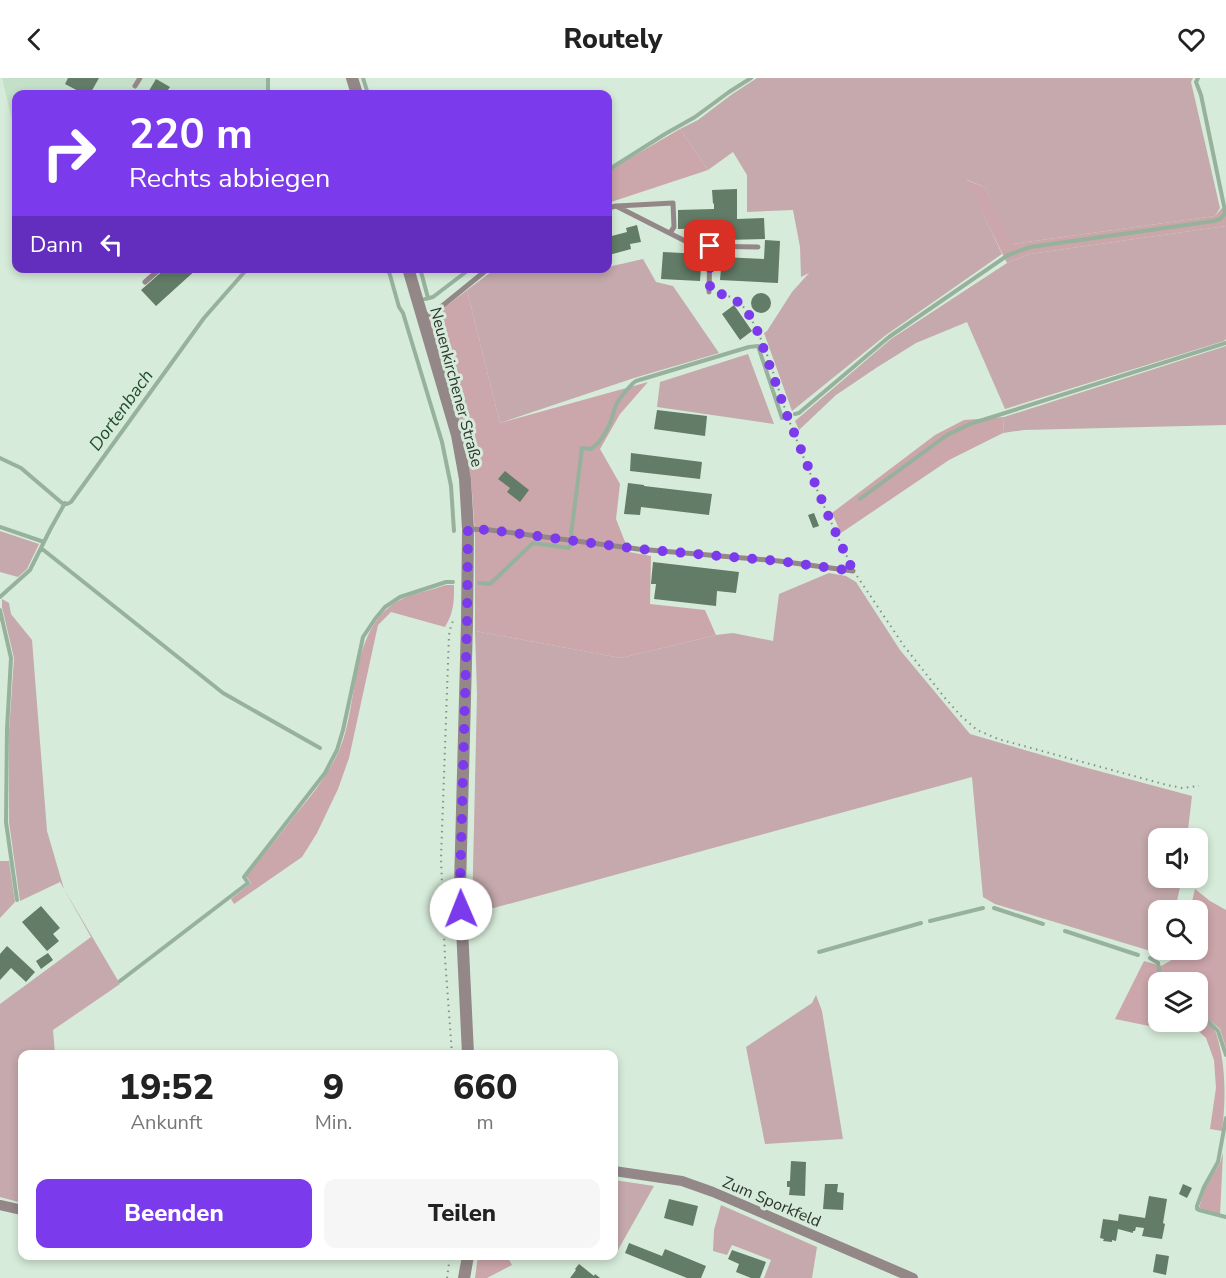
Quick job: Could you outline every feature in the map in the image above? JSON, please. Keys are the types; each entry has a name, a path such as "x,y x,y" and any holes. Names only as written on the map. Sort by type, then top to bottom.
{"street":[{"name":"Neuenkirchener Straße","path":"409,273 457,435 465,478 468,529 467,623 460,886 468,1050"},
{"name":"Zum Sporkfeld","path":"618,1171 682,1180 913,1278"},
{"path":"0,1205 18,1209"},
{"path":"464,1278 467,1260"}],"lane":[{"path":"135,86 140,78"},
{"path":"612,207 673,203 674,227 670,234"},
{"path":"616,206 695,246 758,247"},
{"path":"710,246 710,292"},
{"path":"145,282 155,273"},
{"path":"422,317 436,310 483,273"},
{"path":"468,529 638,549 779,561 853,571"}],"path":[{"path":"710,292 731,296 746,309 757,330 788,418 853,571 904,646 961,716 977,730 998,739 1167,786 1182,788 1199,786"},
{"path":"452,1050 441,859 449,635 450,626 458,611"},
{"path":"447,1278 449,1260"}],"shaded area":[{"path":"2,78 266,78 267,90 12,90 12,119"},
{"path":"757,78 1193,78 1191,82 1220,208 1215,216 1012,244 985,187 967,180 1002,254 886,335 792,411 764,333 792,292 809,273 801,277 800,247 793,210 747,212 747,175 733,152 708,170 680,129 698,120"},
{"path":"680,129 708,170 612,202 612,169"},
{"path":"966,180 985,187 1013,244 1215,216 1222,208 1226,211 1226,226 1030,254 1007,263"},
{"path":"1226,226 1226,339 1224,341 1005,409 967,322 916,343 876,368 836,395 799,430 795,421 891,339 1007,263 1030,254"},
{"path":"643,259 656,282 673,286 719,353 634,378 500,423 467,290 490,273 612,273 612,266"},
{"path":"467,290 500,423 648,382 620,414 600,449 620,484 616,519 629,552 651,556 650,604 705,610 716,635 621,658 475,631 475,534 471,478 462,433 428,320"},
{"path":"1226,346 1226,425 1024,430 1003,433 1004,417"},
{"path":"748,354 774,424 657,407 660,382"},
{"path":"1004,417 1003,433 949,460 841,533 832,513 935,435 964,420"},
{"path":"0,531 39,544 27,569 18,577 0,572"},
{"path":"829,573 846,576 856,582 900,650 970,734 1192,796 1188,828 1148,828 1148,888 1180,888 1177,900 1148,900 1148,950 995,904 983,897 972,777 472,914 477,694 475,631 621,658 733,633 773,641 779,594"},
{"path":"446,585 454,585 454,597 452,612 445,627 391,612 378,625 349,758 338,789 317,833 302,857 234,904 231,899 251,883 246,876 325,777 335,760 346,732 358,669 371,630 382,614 398,601"},
{"path":"2,599 9,603 11,614 32,640 47,831 64,889 120,984 53,1030 55,1050 18,1050 18,1202 0,1197 0,1004 91,937 60,882 20,901 9,822 9,731 14,658"},
{"path":"0,861 9,861 15,902 0,918"},
{"path":"1195,889 1226,910 1226,1048 1220,1029 1208,1019 1208,972 1148,972 1148,1026 1115,1019 1144,961 1161,966 1172,960 1208,960 1208,900 1192,900"},
{"path":"816,995 822,1011 843,1139 765,1144 746,1047 812,1003"},
{"path":"1208,1023 1215,1030 1222,1056 1224,1106 1222,1131 1210,1129 1216,1088 1214,1060 1206,1038 1200,1032 1208,1032"},
{"path":"1223,1153 1220,1215 1199,1208 1205,1188 1220,1163"},
{"path":"618,1181 654,1186 618,1250"},
{"path":"721,1205 817,1247 812,1278 764,1278 771,1260 732,1245 727,1255 713,1251 714,1230"},
{"path":"477,1260 509,1260 512,1265 487,1278 475,1278"}],"building":[{"path":"68,78 99,78 92,90 76,90 65,84"},
{"path":"156,79 170,87 168,90 149,90"},
{"path":"737,189 737,219 764,218 765,239 726,240 726,228 678,229 678,210 714,209 712,190"},
{"path":"637,225 641,242 630,244 631,249 612,254 612,236 627,232 626,228"},
{"path":"765,240 780,241 778,283 720,280 722,257 764,259"},
{"path":"663,252 702,254 700,281 661,279"},
{"path":"160,273 192,273 156,306 141,290"},
{"path":"757,293 765,293 771,299 771,307 765,313 757,313 751,307 751,299"},
{"path":"734,305 752,331 740,340 722,314"},
{"path":"657,410 707,416 705,436 654,429"},
{"path":"631,453 702,462 700,479 630,471"},
{"path":"505,471 529,490 520,502 507,492 510,488 498,479"},
{"path":"628,483 712,494 709,515 641,507 640,515 624,514"},
{"path":"814,513 819,526 813,528 808,515"},
{"path":"653,562 739,572 736,593 717,591 716,606 654,599 656,584 651,584"},
{"path":"41,906 60,928 53,934 59,941 47,951 22,922"},
{"path":"7,946 35,972 26,982 11,968 0,980 0,954"},
{"path":"48,953 53,960 41,969 36,961"},
{"path":"791,1161 806,1162 805,1196 789,1195 790,1187 787,1187 787,1181 790,1181"},
{"path":"825,1184 838,1184 837,1192 844,1193 843,1210 823,1209"},
{"path":"1183,1184 1192,1188 1187,1198 1179,1194"},
{"path":"1149,1196 1167,1199 1162,1239 1142,1236 1144,1228 1136,1227 1133,1233 1118,1229 1116,1241 1103,1241 1104,1239 1100,1238 1103,1219 1118,1221 1119,1214 1145,1218"},
{"path":"669,1199 698,1206 693,1226 664,1218"},
{"path":"629,1243 662,1256 665,1249 706,1266 701,1278 687,1278 625,1253"},
{"path":"732,1250 766,1262 760,1278 751,1278 736,1272 739,1264 728,1259"},
{"path":"1156,1254 1169,1256 1166,1275 1153,1272"},
{"path":"579,1264 594,1276 595,1274 600,1278 570,1278"}],"waterway":[{"path":"268,78 268,90"},
{"path":"363,78 367,90"},
{"path":"612,167 695,117 751,78"},
{"path":"795,414 889,337 1008,255 1030,247 1220,219 1225,214 1224,206 1201,95 1196,82 1198,78"},
{"name":"Dortenbach","path":"0,458 21,468 62,503 71,502 204,318 244,273"},
{"name":"Dortenbach","path":"389,273 442,442 451,486 454,531"},
{"path":"421,273 428,298"},
{"path":"425,299 433,297 464,273"},
{"path":"860,499 947,435 970,424 1226,343"},
{"path":"571,535 582,448 591,449 600,440 609,425 617,403 636,381 758,346 782,418"},
{"path":"0,597 30,570 65,503"},
{"path":"0,527 44,542"},
{"path":"479,583 490,584 533,543 569,548 570,545"},
{"path":"41,548 223,693 320,748"},
{"path":"120,981 248,883 244,877 325,773 337,750 363,637 385,607 400,597 446,582 453,582"},
{"path":"0,610 1,619"},
{"path":"2,619 11,658 7,729 6,822 17,900"},
{"path":"930,921 983,908"},
{"path":"994,908 1043,924"},
{"path":"819,952 921,923"},
{"path":"1065,931 1138,955"},
{"path":"1153,960 1158,963 1160,972"},
{"path":"1208,1021 1218,1031 1226,1055"},
{"path":"1226,1118 1218,1162 1204,1187 1197,1206 1199,1210 1226,1217"}],"route":[{"path":"461,909 468,529 638,549 779,561 853,571 788,418 757,330 746,309 731,296 710,292 710,246"}]}
